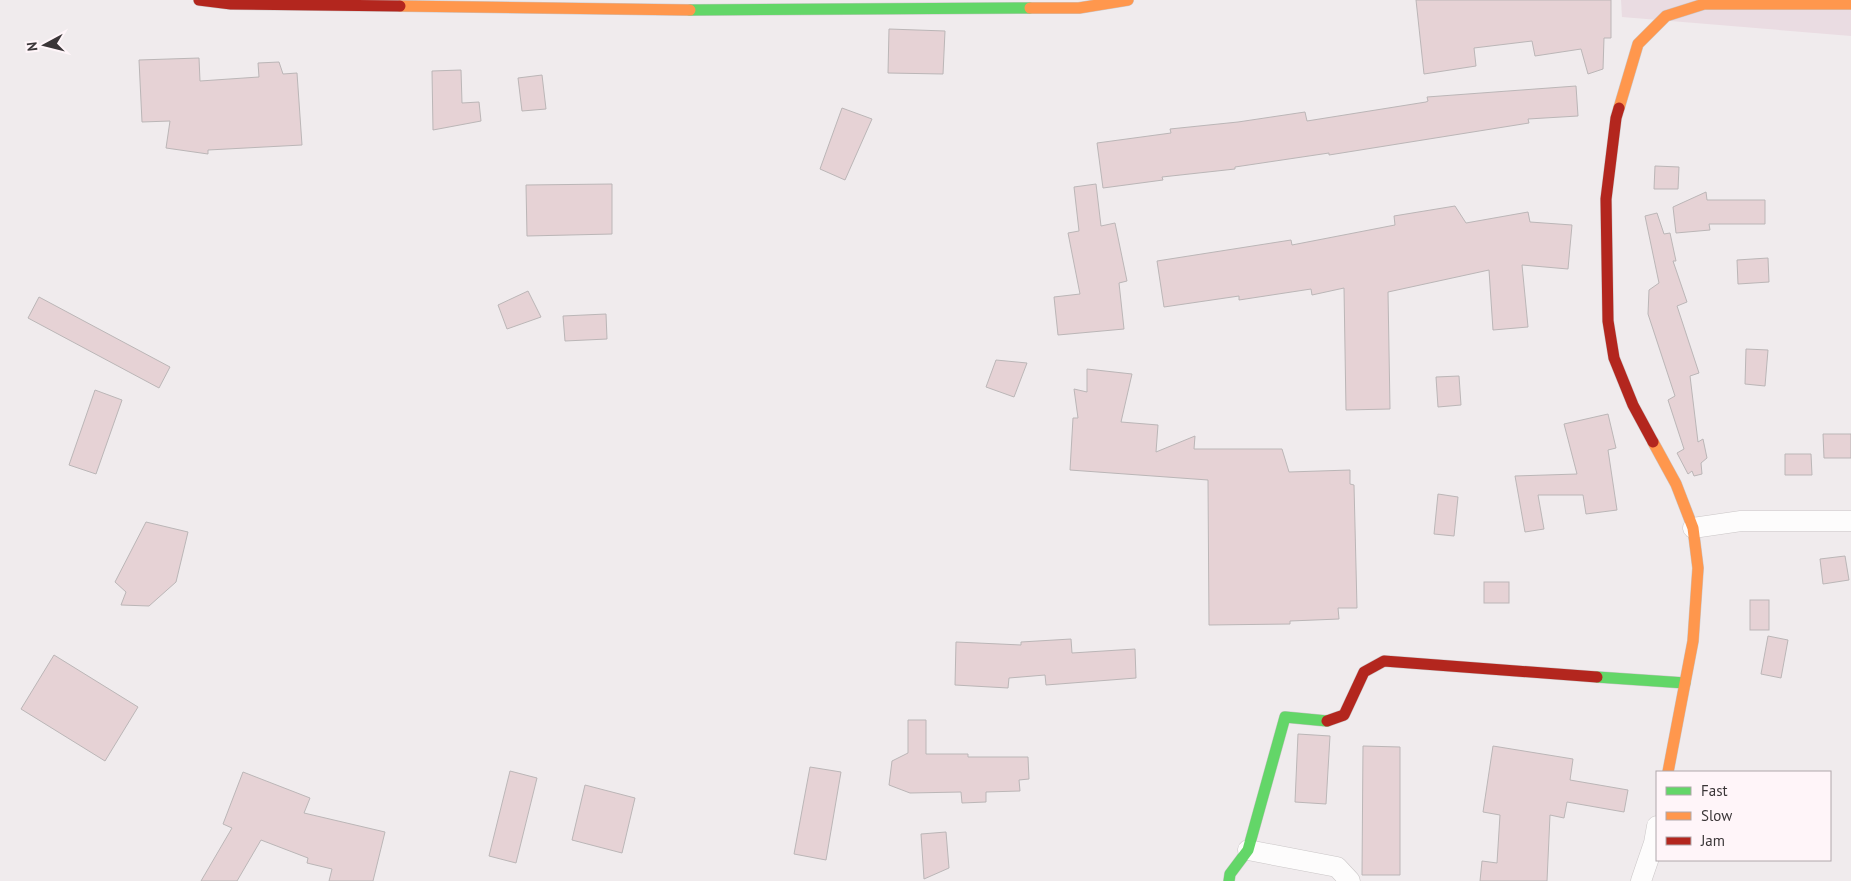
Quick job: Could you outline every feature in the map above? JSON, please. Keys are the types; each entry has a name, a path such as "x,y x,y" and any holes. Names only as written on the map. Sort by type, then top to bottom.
{"street":[{"path":"199,0 231,4 652,10 1079,8 1128,0"},
{"path":"1668,771 1693,641 1698,568 1694,528 1676,484 1633,405 1614,358 1608,322 1606,199 1616,118 1638,44 1666,16 1704,4 1851,4"},
{"path":"1694,528 1741,521 1851,522"},
{"path":"1228,881 1230,874 1248,850 1285,717 1327,721 1344,716 1364,672 1384,661 1685,683"},
{"path":"1641,881 1656,832"},
{"path":"1248,850 1337,867 1350,881"}],"shaded area":[{"path":"1621,0 1851,0 1851,36 1622,17"}],"building":[{"path":"1416,0 1611,0 1611,38 1604,38 1603,69 1588,74 1581,49 1535,56 1532,41 1474,48 1476,66 1424,74"},
{"path":"889,29 945,31 943,74 888,73"},
{"path":"199,58 200,81 259,77 258,63 279,62 283,74 297,73 302,145 208,150 208,154 166,148 170,121 142,122 139,60"},
{"path":"461,70 462,103 479,102 481,121 433,130 432,71"},
{"path":"542,75 546,109 522,111 518,78"},
{"path":"1576,86 1578,116 1528,119 1529,123 1329,155 1329,153 1235,167 1235,169 1162,177 1163,180 1103,188 1097,143 1171,133 1170,129 1238,122 1305,112 1307,121 1426,102 1428,101 1427,97"},
{"path":"842,108 872,119 845,180 820,169"},
{"path":"1655,166 1679,167 1678,189 1654,189"},
{"path":"612,184 612,234 527,236 526,185"},
{"path":"1096,184 1101,226 1115,223 1127,281 1119,283 1124,329 1058,335 1054,297 1080,294 1068,233 1079,231 1074,187"},
{"path":"1706,192 1707,200 1765,200 1765,224 1709,224 1710,230 1676,233 1673,207"},
{"path":"1455,206 1466,223 1528,212 1530,222 1572,225 1568,269 1522,265 1528,327 1493,330 1489,270 1388,292 1390,409 1346,410 1344,288 1312,295 1311,289 1239,300 1239,296 1164,307 1157,261 1291,240 1292,245 1395,225 1394,216"},
{"path":"1657,213 1664,234 1670,233 1676,261 1673,261 1687,302 1677,306 1699,373 1690,376 1698,442 1703,439 1707,458 1701,463 1702,474 1694,476 1692,471 1688,474 1677,453 1684,449 1668,400 1675,396 1648,314 1649,290 1659,283 1645,216"},
{"path":"1768,258 1769,282 1738,284 1737,260"},
{"path":"528,291 541,317 507,329 498,305"},
{"path":"39,297 170,367 159,388 28,318"},
{"path":"606,314 607,339 565,341 563,316"},
{"path":"1746,349 1768,350 1765,386 1745,384"},
{"path":"996,360 1027,363 1014,397 986,387"},
{"path":"1087,369 1132,374 1121,422 1158,425 1156,452 1195,436 1194,449 1282,449 1289,472 1350,470 1350,484 1354,485 1357,608 1338,608 1339,619 1290,621 1290,624 1209,625 1208,480 1070,470 1073,418 1078,418 1074,389 1087,392"},
{"path":"1459,376 1461,405 1438,407 1436,377"},
{"path":"95,390 122,400 96,474 69,465"},
{"path":"1608,414 1616,448 1608,450 1617,510 1586,514 1583,495 1538,495 1544,529 1525,532 1515,476 1577,474 1564,424"},
{"path":"1823,434 1851,434 1851,458 1824,458"},
{"path":"1785,454 1811,454 1812,475 1785,475"},
{"path":"1438,494 1458,497 1454,536 1434,534"},
{"path":"146,522 188,532 176,582 149,606 121,605 126,592 115,582"},
{"path":"1845,556 1849,580 1823,584 1820,559"},
{"path":"1484,582 1509,582 1509,603 1484,603"},
{"path":"1750,600 1769,600 1769,630 1750,630"},
{"path":"1768,636 1788,640 1781,678 1761,674"},
{"path":"1071,639 1072,653 1135,649 1136,678 1046,685 1045,675 1009,678 1008,688 955,685 956,642 1021,645 1021,642"},
{"path":"54,655 138,707 105,761 21,709"},
{"path":"908,720 926,720 926,754 968,754 968,757 1028,757 1029,779 1019,780 1020,791 986,792 986,802 962,803 961,792 910,793 889,785 892,761 908,753"},
{"path":"1298,734 1330,736 1326,804 1295,802"},
{"path":"1363,746 1400,747 1400,875 1362,875"},
{"path":"1493,746 1573,759 1570,780 1628,790 1624,812 1567,802 1564,818 1550,815 1547,881 1480,881 1482,861 1497,863 1500,815 1483,812"},
{"path":"810,767 841,772 826,860 794,854"},
{"path":"510,771 537,778 516,863 489,856"},
{"path":"243,772 310,798 304,813 385,832 373,881 329,881 332,869 307,863 308,858 261,840 237,881 201,881 232,828 223,824"},
{"path":"585,785 635,798 622,853 572,840"},
{"path":"946,832 949,868 924,879 921,834"}],"traffic: fast":[{"path":"690,10 1030,8"},
{"path":"1597,677 1685,683"},
{"path":"1229,881 1230,874 1248,850 1285,717 1327,721"}],"traffic: slow":[{"path":"1030,8 1079,8 1128,0"},
{"path":"1619,108 1638,44 1666,16 1704,4 1851,4"},
{"path":"400,6 690,10"},
{"path":"1653,442 1676,484 1693,528 1698,568 1693,641 1668,771"}],"traffic: jam":[{"path":"199,0 231,4 400,6"},
{"path":"1619,108 1616,118 1606,199 1608,321 1614,358 1633,405 1653,442"},
{"path":"1327,721 1344,715 1364,672 1384,661 1597,677"}]}
